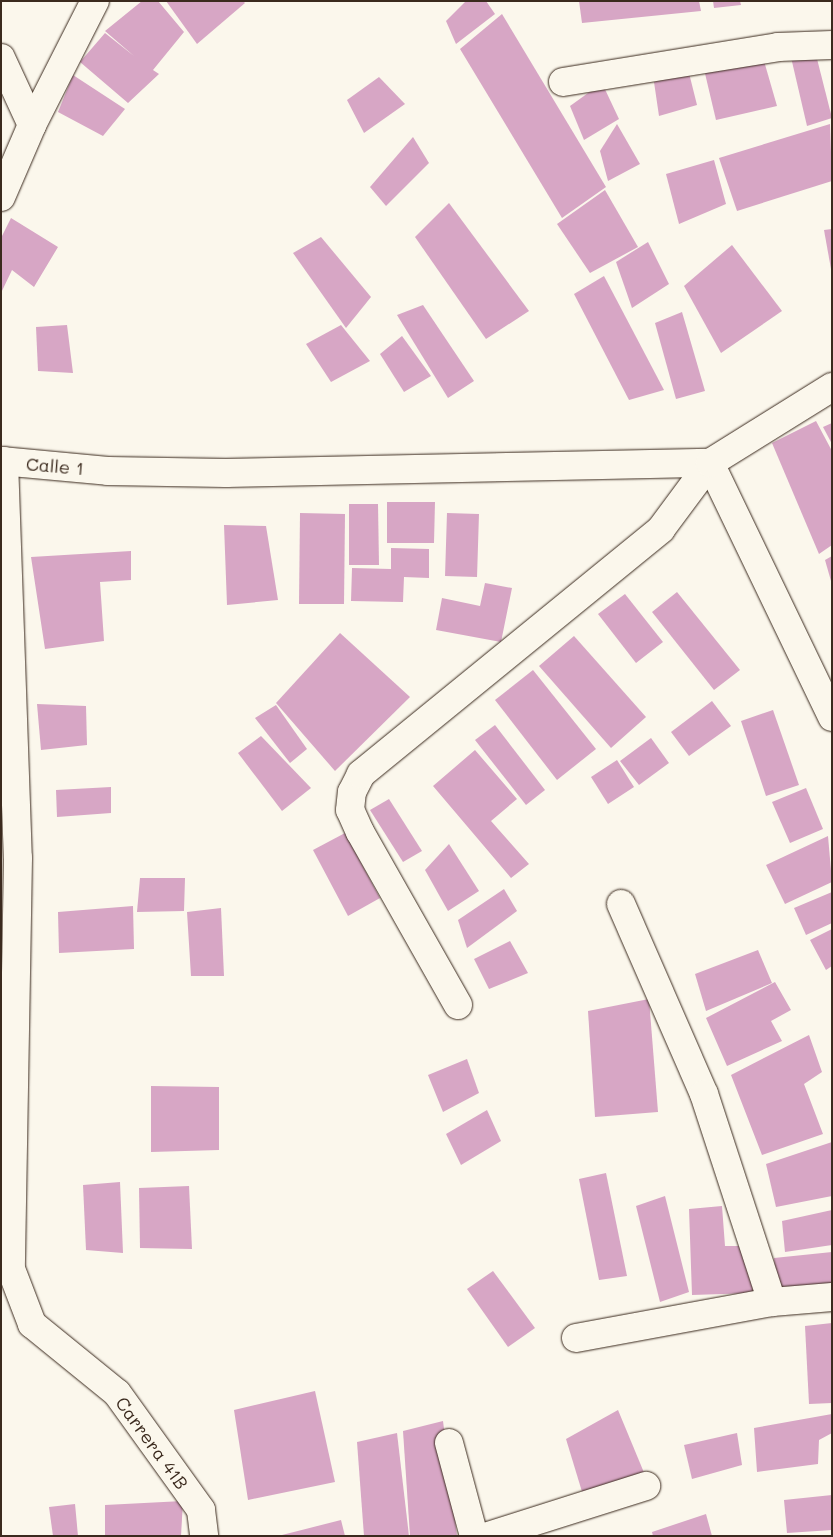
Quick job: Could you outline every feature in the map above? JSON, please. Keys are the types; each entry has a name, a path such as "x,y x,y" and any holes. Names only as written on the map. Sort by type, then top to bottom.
{"street":[{"path":"1,197 32,125 96,3"},
{"path":"563,82 778,47 832,45"},
{"path":"1,58 32,125"},
{"path":"458,1005 360,832 350,810 352,792 361,774 661,529 710,463 832,387"},
{"path":"3,461 10,858 7,1173"},
{"name":"Calle 1","path":"3,461 108,471 226,473 710,463"},
{"path":"710,463 832,717"},
{"path":"620,904 704,1094 772,1302"},
{"name":"Carrera 41B","path":"7,1173 13,1209 11,1269 32,1324 117,1393 201,1510 204,1536"},
{"path":"576,1338 772,1302 832,1297"},
{"path":"449,1443 474,1536"},
{"path":"488,1536 646,1486"}],"building":[{"path":"142,1 158,1 184,32 153,70 159,74 128,103 80,62 105,33 134,56 105,31"},
{"path":"166,1 243,1 245,3 197,44"},
{"path":"466,1 486,1 495,14 456,44 446,21"},
{"path":"579,1 699,1 701,11 582,23"},
{"path":"713,1 740,1 741,5 714,8"},
{"path":"502,14 606,187 562,218 460,49"},
{"path":"814,47 832,118 807,126 790,53"},
{"path":"762,54 777,106 716,120 703,65"},
{"path":"688,69 697,105 659,116 654,82"},
{"path":"73,75 125,109 103,136 58,112"},
{"path":"379,77 405,104 364,133 347,100"},
{"path":"602,83 619,119 584,140 570,106"},
{"path":"617,124 640,164 608,181 600,151"},
{"path":"830,124 832,181 737,211 719,158"},
{"path":"413,137 429,163 386,206 370,187"},
{"path":"714,160 726,204 679,224 666,174"},
{"path":"605,190 638,247 590,273 557,224"},
{"path":"449,203 529,311 486,339 415,237"},
{"path":"11,218 58,247 34,287 12,270 1,293 1,238"},
{"path":"832,229 832,269 831,269 824,230"},
{"path":"321,237 371,297 346,328 293,253"},
{"path":"648,242 669,284 632,308 616,262"},
{"path":"732,245 782,311 721,353 684,286"},
{"path":"604,276 664,390 629,400 574,294"},
{"path":"423,305 474,381 448,398 397,315"},
{"path":"682,312 705,391 676,399 655,323"},
{"path":"67,325 73,373 38,371 36,327"},
{"path":"341,325 370,361 331,382 306,344"},
{"path":"402,336 431,376 404,392 380,354"},
{"path":"816,421 832,451 832,545 819,554 772,443"},
{"path":"832,423 832,444 823,427"},
{"path":"387,502 435,502 434,543 387,543"},
{"path":"349,504 378,504 379,565 349,565"},
{"path":"300,513 345,514 344,604 299,604"},
{"path":"447,513 479,514 477,577 445,576"},
{"path":"224,525 266,526 278,600 227,605"},
{"path":"391,548 429,549 429,578 404,577 403,602 351,601 352,568 391,569"},
{"path":"131,551 131,580 100,582 104,641 45,649 31,557"},
{"path":"832,556 832,581 831,581 825,560"},
{"path":"485,583 512,588 501,642 436,630 442,598 480,606"},
{"path":"677,592 740,670 714,690 652,612"},
{"path":"625,594 663,642 636,663 598,614"},
{"path":"340,633 410,697 335,771 276,703"},
{"path":"574,636 646,717 611,748 539,666"},
{"path":"533,670 596,749 557,780 495,700"},
{"path":"712,701 731,726 689,756 671,732"},
{"path":"37,704 86,706 87,745 41,750"},
{"path":"276,705 307,749 290,763 255,718"},
{"path":"773,710 799,785 766,796 741,721"},
{"path":"495,725 545,790 526,805 475,740"},
{"path":"261,736 311,788 282,811 238,753"},
{"path":"651,738 669,763 639,785 620,761"},
{"path":"475,750 517,799 491,821 529,864 511,878 433,786"},
{"path":"617,760 634,787 608,804 591,777"},
{"path":"111,787 111,813 57,817 56,790"},
{"path":"806,788 823,829 790,843 772,802"},
{"path":"389,799 422,851 403,862 370,810"},
{"path":"345,833 380,898 348,916 313,850"},
{"path":"828,836 832,882 785,904 766,865"},
{"path":"449,844 479,891 448,911 425,870"},
{"path":"140,878 185,878 184,911 137,912"},
{"path":"504,889 517,911 467,948 458,920"},
{"path":"832,892 832,923 806,935 794,908"},
{"path":"133,906 134,949 59,953 58,912"},
{"path":"221,908 224,976 191,976 187,912"},
{"path":"832,929 832,966 826,970 810,940"},
{"path":"510,941 528,973 489,989 474,959"},
{"path":"758,950 772,983 706,1011 695,974"},
{"path":"775,982 791,1010 771,1021 782,1041 727,1066 706,1018"},
{"path":"649,999 658,1112 595,1117 588,1011"},
{"path":"809,1035 822,1072 804,1084 823,1134 762,1155 731,1075"},
{"path":"467,1059 479,1093 443,1112 428,1075"},
{"path":"151,1086 219,1087 219,1150 151,1152"},
{"path":"487,1110 501,1141 461,1165 446,1134"},
{"path":"832,1142 832,1196 776,1207 766,1164"},
{"path":"606,1173 627,1276 599,1280 579,1179"},
{"path":"120,1182 123,1253 86,1250 83,1185"},
{"path":"189,1186 192,1249 140,1248 139,1188"},
{"path":"665,1196 689,1292 660,1302 636,1206"},
{"path":"722,1206 725,1246 752,1246 754,1293 692,1295 689,1209"},
{"path":"832,1210 832,1245 785,1252 782,1221"},
{"path":"832,1252 832,1294 777,1301 774,1258"},
{"path":"493,1271 535,1328 508,1347 467,1289"},
{"path":"832,1323 832,1403 809,1404 805,1326"},
{"path":"315,1391 335,1482 248,1500 234,1410"},
{"path":"618,1410 645,1475 583,1495 566,1439"},
{"path":"832,1414 832,1433 819,1440 818,1464 757,1472 754,1428"},
{"path":"443,1421 457,1536 410,1536 403,1431"},
{"path":"397,1433 409,1536 364,1536 357,1442"},
{"path":"737,1433 742,1465 692,1479 684,1445"},
{"path":"832,1495 832,1530 787,1533 784,1500"},
{"path":"183,1501 181,1536 105,1536 105,1505"},
{"path":"75,1504 78,1536 53,1536 49,1507"},
{"path":"706,1514 712,1536 653,1536 652,1532"},
{"path":"341,1520 345,1536 282,1536 282,1535"}]}
